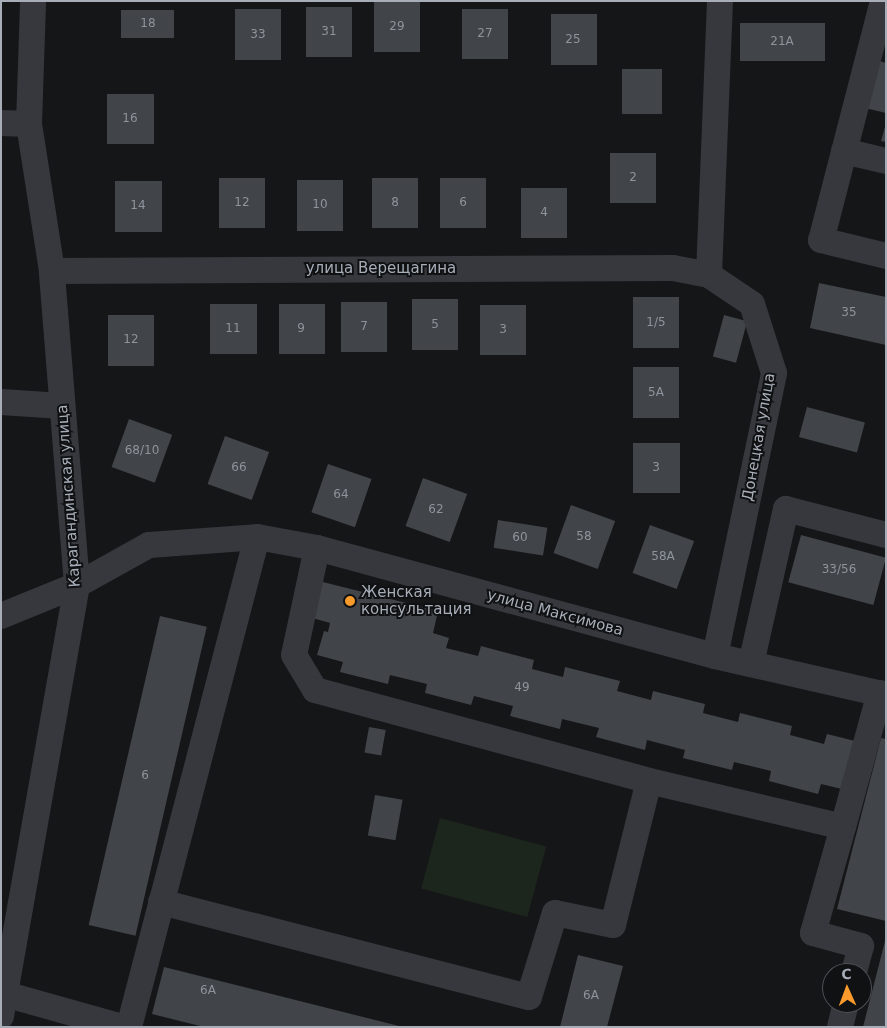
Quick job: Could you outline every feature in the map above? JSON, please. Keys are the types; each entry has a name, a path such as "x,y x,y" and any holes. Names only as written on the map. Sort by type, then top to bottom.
{"street":[{"name":"Карагандинская улица","path":"3,1001 77,586 52,272 29,124 33,1"},
{"path":"709,275 720,1"},
{"path":"882,18 821,240 886,256"},
{"path":"1,123 29,124"},
{"path":"844,151 886,161"},
{"name":"улица Верещагина","path":"52,272 672,268 709,275"},
{"name":"Донецкая улица","path":"709,275 752,304 774,373 715,656"},
{"path":"1,402 62,406"},
{"path":"751,664 786,509 886,535"},
{"path":"129,1027 257,538"},
{"name":"улица Максимова","path":"1,616 77,586 149,544 257,538 317,548 715,656 883,694"},
{"path":"317,548 294,655 316,690 649,781 843,826"},
{"path":"857,963 861,946 813,933 883,694"},
{"path":"161,902 529,997 555,914 613,925 649,781"},
{"path":"3,1001 122,1027"},
{"path":"840,1027 844,1013"}],"shaded area":[{"path":"440,818 546,846 527,917 421,889"}],"building":[{"path":"374,2 420,2 420,52 374,52"},
{"path":"306,7 352,7 352,57 306,57"},
{"path":"235,9 281,9 281,60 235,60"},
{"path":"462,9 508,9 508,59 462,59"},
{"path":"121,10 174,10 174,38 121,38"},
{"path":"551,14 597,14 597,65 551,65"},
{"path":"740,23 825,23 825,61 740,61"},
{"path":"873,59 886,63 886,113 861,107"},
{"path":"622,69 662,69 662,114 622,114"},
{"path":"107,94 154,94 154,144 107,144"},
{"path":"886,127 886,142 881,141"},
{"path":"610,153 656,153 656,203 610,203"},
{"path":"219,178 265,178 265,228 219,228"},
{"path":"372,178 418,178 418,228 372,228"},
{"path":"440,178 486,178 486,228 440,228"},
{"path":"297,180 343,180 343,231 297,231"},
{"path":"115,181 162,181 162,232 115,232"},
{"path":"521,188 567,188 567,238 521,238"},
{"path":"819,283 886,297 886,345 810,328"},
{"path":"633,297 679,297 679,348 633,348"},
{"path":"412,299 458,299 458,350 412,350"},
{"path":"341,302 387,302 387,352 341,352"},
{"path":"210,304 257,304 257,354 210,354"},
{"path":"279,304 325,304 325,354 279,354"},
{"path":"480,305 526,305 526,355 480,355"},
{"path":"108,315 154,315 154,366 108,366"},
{"path":"724,315 747,321 736,363 713,357"},
{"path":"633,367 679,367 679,418 633,418"},
{"path":"807,407 865,423 857,452 799,437"},
{"path":"129,419 172,435 155,483 112,467"},
{"path":"225,436 269,452 252,500 208,484"},
{"path":"633,443 680,443 680,493 633,493"},
{"path":"328,464 371,479 355,527 311,512"},
{"path":"423,478 467,494 450,542 406,526"},
{"path":"571,505 615,521 598,569 554,553"},
{"path":"498,520 547,528 543,555 494,548"},
{"path":"650,525 694,541 677,589 633,573"},
{"path":"801,535 886,558 873,605 788,582"},
{"path":"319,581 438,611 433,633 449,638 446,648 478,656 481,646 534,660 532,669 563,677 565,667 620,681 617,691 651,700 653,691 705,704 703,713 738,722 740,713 792,726 790,735 824,744 827,734 855,741 846,790 821,784 818,794 769,781 771,771 734,762 732,770 683,758 685,750 647,740 645,750 596,737 599,728 562,719 560,729 510,716 513,706 474,696 471,705 425,693 427,684 390,675 388,684 340,672 343,662 317,655 324,631 328,632 330,623 309,617"},
{"path":"160,616 207,627 135,936 89,925"},
{"path":"369,727 386,730 381,756 364,753"},
{"path":"881,738 886,739 886,921 837,909"},
{"path":"375,795 403,800 395,840 368,835"},
{"path":"885,941 886,1027 863,1027 867,1013 872,1013 872,992"},
{"path":"578,955 623,966 607,1027 560,1027"},
{"path":"164,967 399,1027 204,1027 152,1014"}],"place":[{"name":"Женская консультация","path":"350,601"}]}
